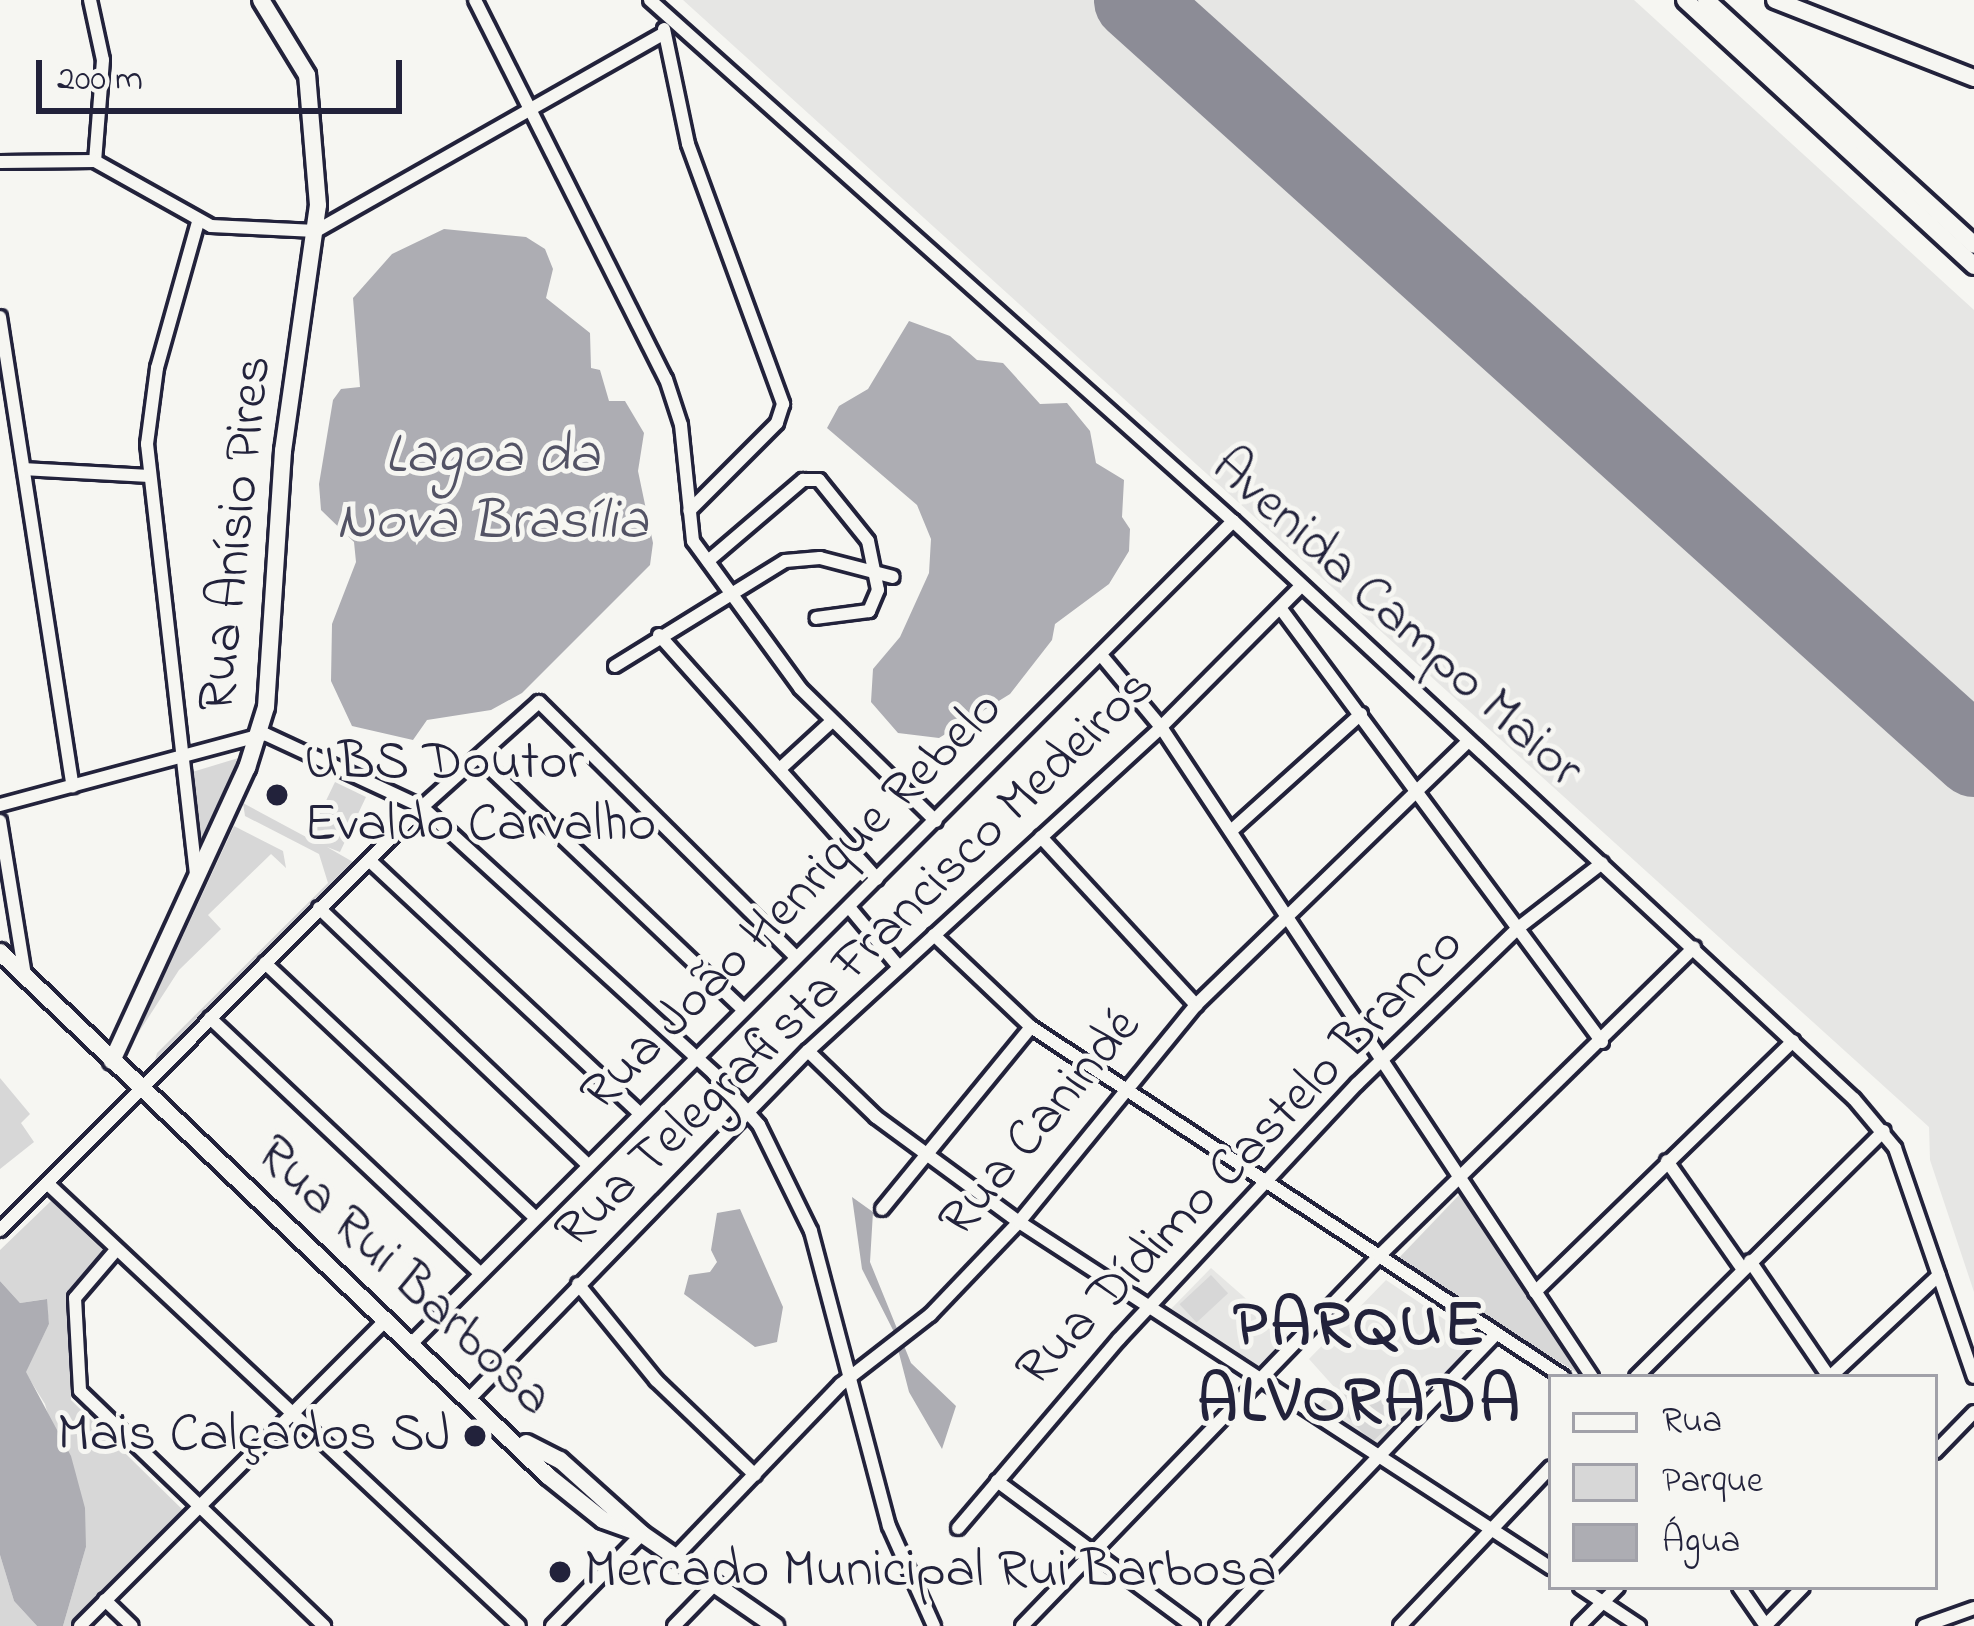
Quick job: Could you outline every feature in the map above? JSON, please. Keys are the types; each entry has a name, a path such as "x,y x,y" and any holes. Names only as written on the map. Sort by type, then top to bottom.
{"street":[{"path":"90,0 103,60 95,161"},
{"name":"Rua Anísio Pires","path":"112,1061 260,735 283,451 316,231 308,75 261,0"},
{"path":"475,0 534,105 666,379 681,425 693,541 832,721 936,821"},
{"name":"Avenida Campo Maior","path":"650,0 1233,521 1694,948 1884,1131 1974,1377"},
{"path":"1685,0 1972,250"},
{"path":"1706,0 1972,250"},
{"path":"1775,0 1974,78"},
{"path":"667,16 664,33 688,144 783,404 777,423 689,511"},
{"path":"0,162 95,161 198,222 316,231 664,33"},
{"path":"196,874 148,476 149,402 198,222"},
{"path":"0,317 73,786"},
{"path":"24,470 148,476"},
{"path":"708,561 808,478 824,484 856,523 885,575"},
{"name":"Rua João Henrique Rebelo","path":"412,1343 1233,521"},
{"path":"615,666 732,591 800,557 885,575"},
{"path":"816,618 871,610 885,575"},
{"name":"Rua Telegrafista Francisco Medeiros","path":"472,1396 808,1051 1161,727 1300,587"},
{"path":"1281,609 1419,786 1602,1042"},
{"path":"659,635 782,767 877,879"},
{"path":"1101,655 1161,727 1232,831 1590,1374"},
{"path":"0,1230 422,807 542,702 796,957"},
{"path":"1232,831 1361,714"},
{"path":"782,767 832,721"},
{"path":"0,805 260,735 422,807 748,1110 812,1231 854,1374 889,1526 934,1626"},
{"name":"Rua Canindé","path":"676,1556 854,1374 911,1332 1019,1222 1122,1089 1196,1005 1467,742"},
{"path":"478,758 743,1010"},
{"path":"0,821 26,976"},
{"path":"1041,837 1196,1005"},
{"path":"369,860 639,1113"},
{"name":"Rua Dídimo Castelo Branco","path":"958,1528 1148,1308 1381,1060 1518,928 1601,863"},
{"path":"849,907 899,967"},
{"path":"319,908 588,1165"},
{"path":"934,935 1031,1027 1558,1374"},
{"path":"1022,1626 1379,1256 1694,948"},
{"name":"Rua Rui Barbosa","path":"0,952 386,1320 518,1438 548,1476 603,1520 642,1534 775,1626"},
{"path":"265,963 535,1217"},
{"path":"210,1018 478,1272"},
{"path":"882,1209 1031,1027"},
{"path":"1535,1292 1792,1041"},
{"path":"808,1051 925,1155 1019,1222 1548,1566"},
{"path":"1639,1374 1884,1131"},
{"path":"1667,1161 1828,1374"},
{"path":"47,1183 519,1626"},
{"path":"116,1250 75,1298 75,1380 102,1418 324,1626"},
{"path":"1833,1374 1939,1275"},
{"path":"578,1284 656,1380 755,1475"},
{"path":"80,1626 386,1320"},
{"path":"1216,1626 1373,1455 1496,1334"},
{"path":"1938,1449 1974,1412"},
{"path":"1400,1626 1548,1470"},
{"path":"997,1481 1089,1556 1193,1626"},
{"path":"552,1626 642,1534"},
{"path":"674,1626 716,1583"},
{"path":"1585,1590 1639,1626"},
{"path":"1580,1626 1615,1590"},
{"path":"1741,1590 1766,1626 1800,1590"},
{"path":"106,1600 132,1626"},
{"path":"1924,1626 1974,1608"}],"shaded area":[{"path":"683,0 1634,0 1974,310 1974,1292 1930,1160 1929,1127"},
{"path":"1211,1268 1292,1339 1262,1371 1169,1311"},
{"path":"1386,1280 1478,1342 1374,1448 1318,1406 1335,1388 1309,1359"}],"green space":[{"path":"245,756 203,849 200,850 189,773"},
{"path":"335,782 366,797 340,852 327,847 360,866 152,1071 157,1053 328,883 319,854 245,816 243,803 308,838"},
{"path":"234,826 283,851 286,868 271,854 208,915 221,929 179,970 137,1035"},
{"path":"0,1078 30,1114 21,1123 34,1142 0,1169"},
{"path":"1460,1194 1582,1374 1579,1374 1395,1262"},
{"path":"51,1201 106,1253 70,1289 71,1400 187,1514 76,1626 63,1626 86,1547 45,1404 25,1372 49,1324 46,1299 20,1303 0,1281 0,1250"},
{"path":"1211,1275 1228,1293 1197,1323 1180,1304"},
{"path":"1359,1377 1398,1417 1372,1442 1333,1402"},
{"path":"0,1555 14,1601 37,1626 0,1626"}],"water":[{"name":"Lagoa da Nova Brasília","path":"444,229 526,237 545,249 553,269 546,298 590,333 591,368 600,370 609,401 625,401 644,433 638,471 653,543 650,565 522,693 491,710 427,720 413,740 352,726 331,681 332,624 356,562 354,542 321,510 319,484 333,400 341,389 360,387 353,298 392,254"},
{"path":"909,321 950,336 977,360 1003,363 1040,404 1067,403 1090,431 1096,463 1124,480 1122,517 1130,529 1129,551 1109,584 1055,624 1052,640 1010,694 939,738 898,733 871,702 873,669 900,637 929,573 931,539 917,505 827,428 839,406 868,389"},
{"path":"852,1197 873,1212 870,1262 911,1363 956,1406 942,1449 909,1392 893,1330 862,1269"},
{"path":"740,1209 783,1307 777,1342 755,1347 684,1294 689,1275 710,1272 717,1262 711,1250 717,1213"},
{"path":"0,1281 20,1303 47,1299 49,1324 26,1372 71,1456 85,1508 86,1547 63,1626 37,1626 14,1601 0,1555"}],"runway":[{"path":"1134,0 1974,756"}],"place":[{"name":"UBS Doutor Evaldo Carvalho","path":"277,795"},
{"name":"Mais Calçados SJ","path":"475,1436"},
{"name":"Mercado Municipal Rui Barbosa","path":"560,1572"}],"district":[{"name":"PARQUE ALVORADA","path":"1360,1366"}]}
